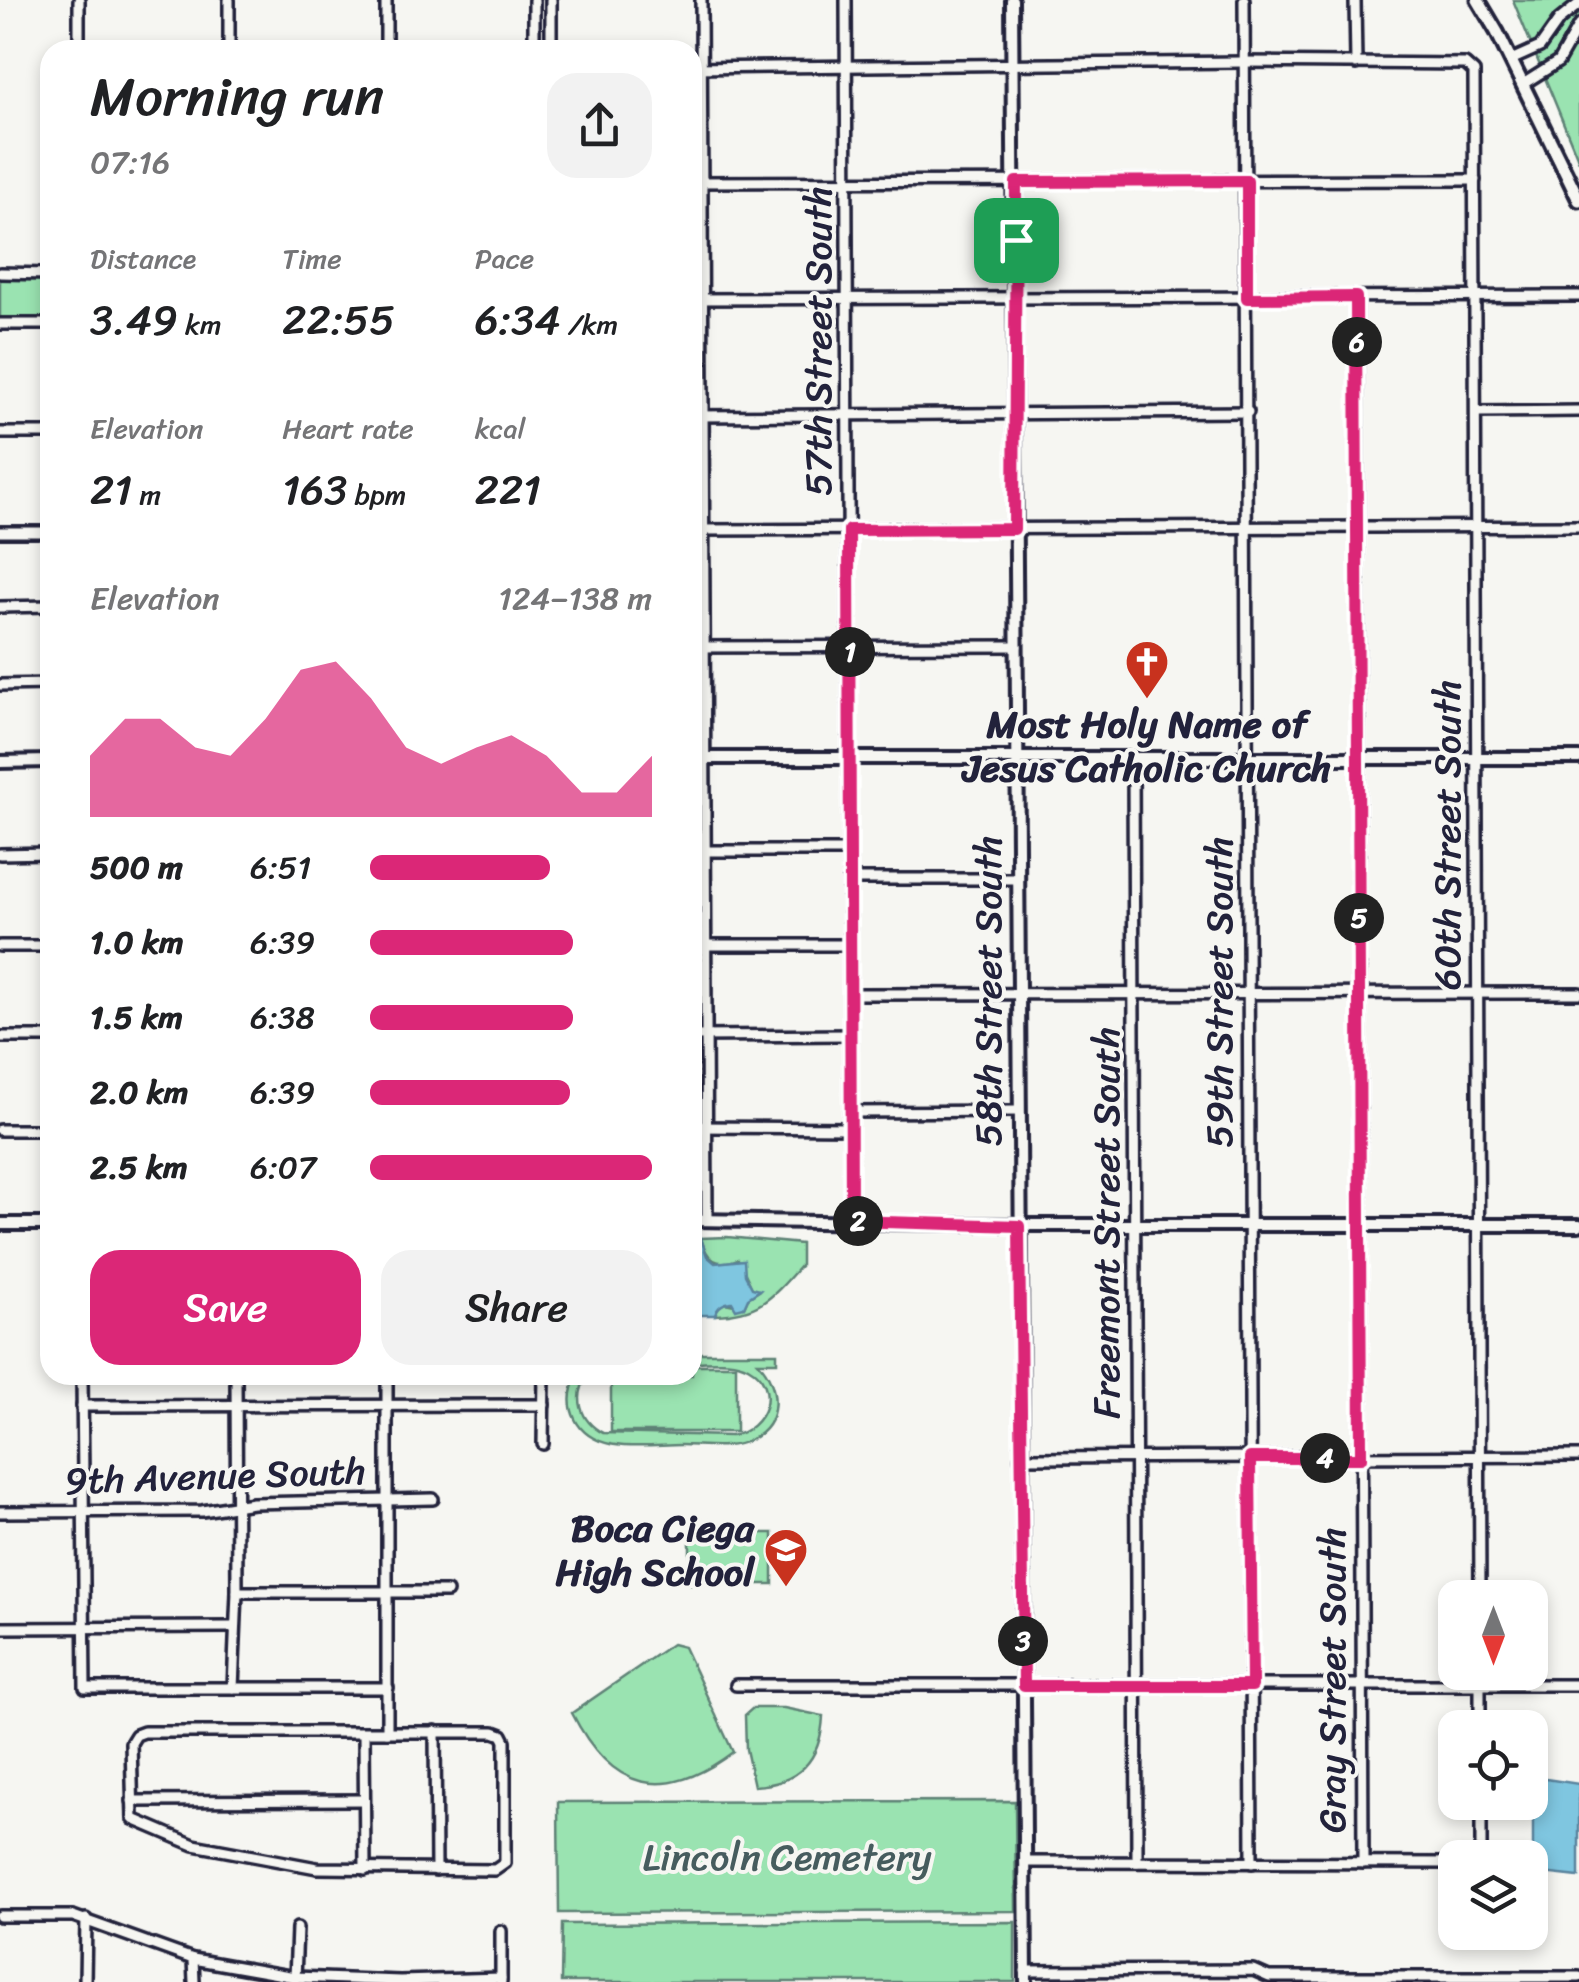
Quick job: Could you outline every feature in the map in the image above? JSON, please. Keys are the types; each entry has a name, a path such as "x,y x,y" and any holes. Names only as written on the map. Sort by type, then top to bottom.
{"main road":[{"path":"1478,0 1579,200"}],"street":[{"path":"79,0 79,40"},
{"path":"228,40 229,0"},
{"path":"386,0 386,40"},
{"path":"534,0 534,40"},
{"path":"550,40 551,0"},
{"path":"699,40 701,0"},
{"name":"57th Street South","path":"846,0 851,1221"},
{"name":"58th Street South","path":"1012,0 1026,1977"},
{"name":"59th Street South","path":"1244,0 1252,1863"},
{"path":"702,68 1356,64 1355,0"},
{"path":"1511,60 1540,47 1559,20 1579,4"},
{"path":"1523,84 1558,62 1579,26"},
{"name":"60th Street South","path":"1356,64 1464,64 1474,72 1480,1580"},
{"path":"702,182 1475,180"},
{"path":"0,273 40,274"},
{"path":"702,299 1579,296"},
{"name":"Gray Street South","path":"1356,297 1362,1863"},
{"path":"0,324 40,324"},
{"path":"1476,412 1579,411"},
{"path":"702,416 1248,412"},
{"path":"0,434 40,433"},
{"path":"702,530 1579,526"},
{"path":"0,532 40,532"},
{"path":"0,606 40,606"},
{"path":"702,608 702,691"},
{"path":"704,647 1017,646"},
{"path":"0,684 40,684"},
{"path":"702,758 1579,758"},
{"name":"Freemont Street South","path":"1133,759 1138,1862"},
{"path":"0,762 40,761"},
{"path":"702,805 707,1220"},
{"path":"705,852 848,851"},
{"path":"0,854 40,853"},
{"path":"848,879 1018,878"},
{"path":"702,944 849,945"},
{"path":"0,946 40,946"},
{"path":"850,994 1579,993"},
{"path":"702,1036 850,1035"},
{"path":"0,1038 40,1037"},
{"path":"850,1112 1018,1111"},
{"path":"702,1127 851,1128"},
{"path":"0,1130 40,1130"},
{"path":"702,1220 1019,1226 1579,1225"},
{"path":"0,1224 40,1224"},
{"path":"82,1385 85,1688 388,1688"},
{"path":"234,1688 236,1385"},
{"path":"388,1385 388,1732"},
{"path":"543,1444 544,1385"},
{"path":"82,1406 544,1404"},
{"path":"1020,1458 1579,1456"},
{"name":"9th Avenue South","path":"0,1512 202,1511 235,1505 433,1498"},
{"path":"237,1592 447,1592"},
{"path":"0,1628 235,1627"},
{"path":"736,1685 1438,1686"},
{"path":"1548,1685 1579,1685"},
{"path":"435,1731 436,1870"},
{"path":"435,1731 502,1735 505,1862 500,1868 317,1868 194,1845 133,1820 132,1742 136,1734 435,1731"},
{"path":"364,1732 365,1870"},
{"path":"132,1801 364,1800"},
{"path":"1025,1862 1438,1864"},
{"path":"0,1916 73,1916 193,1959 295,1979 501,1980 501,1931"},
{"path":"85,1982 86,1919"},
{"path":"295,1979 297,1928"},
{"path":"193,1959 194,1982"},
{"path":"1026,1977 1252,1970 1269,1978 1579,1977"},
{"path":"1252,1970 1252,1982"}],"green space":[{"path":"1513,0 1579,0 1579,161"},
{"path":"0,277 40,278 40,319 0,319"},
{"path":"702,1238 801,1244 801,1265 764,1302 743,1311 715,1315 725,1303 744,1307 748,1298 759,1291 752,1288 738,1259 714,1260 706,1252"},
{"path":"702,1353 777,1353 777,1362 758,1362 771,1382 773,1414 761,1433 742,1443 622,1446 595,1439 583,1431 573,1414 573,1386 583,1385 581,1408 589,1422 603,1433 731,1436 743,1432 761,1417 767,1396 765,1385 748,1367 702,1362"},
{"path":"702,1365 736,1365 736,1432 611,1432 611,1385 702,1385"},
{"path":"690,1533 773,1533 773,1584 690,1584"},
{"path":"672,1644 684,1647 733,1752 684,1779 641,1781 604,1759 572,1713"},
{"path":"753,1708 784,1708 823,1716 818,1745 795,1775 754,1786 746,1749 745,1715"},
{"name":"Lincoln Cemetery","path":"1015,1801 1016,1911 559,1913 558,1802"},
{"path":"1015,1922 1015,1982 561,1982 562,1924"}],"water":[{"path":"702,1241 707,1256 715,1263 744,1260 745,1275 752,1288 760,1290 748,1298 744,1307 736,1309 729,1302 719,1307 715,1315 702,1315"},
{"path":"1548,1779 1579,1784 1579,1877 1548,1874 1548,1840 1533,1840 1533,1820 1548,1820"}],"place":[{"name":"Most Holy Name of Jesus Catholic Church","path":"1147,700"},
{"name":"Boca Ciega High School","path":"786,1588"}],"route":[{"path":"1247,181 1247,298 1356,297 1361,1458 1250,1458 1252,1686 1024,1686 1019,1226 851,1221 849,530 1014,529 1016,240 1016,182 1247,181"}]}
